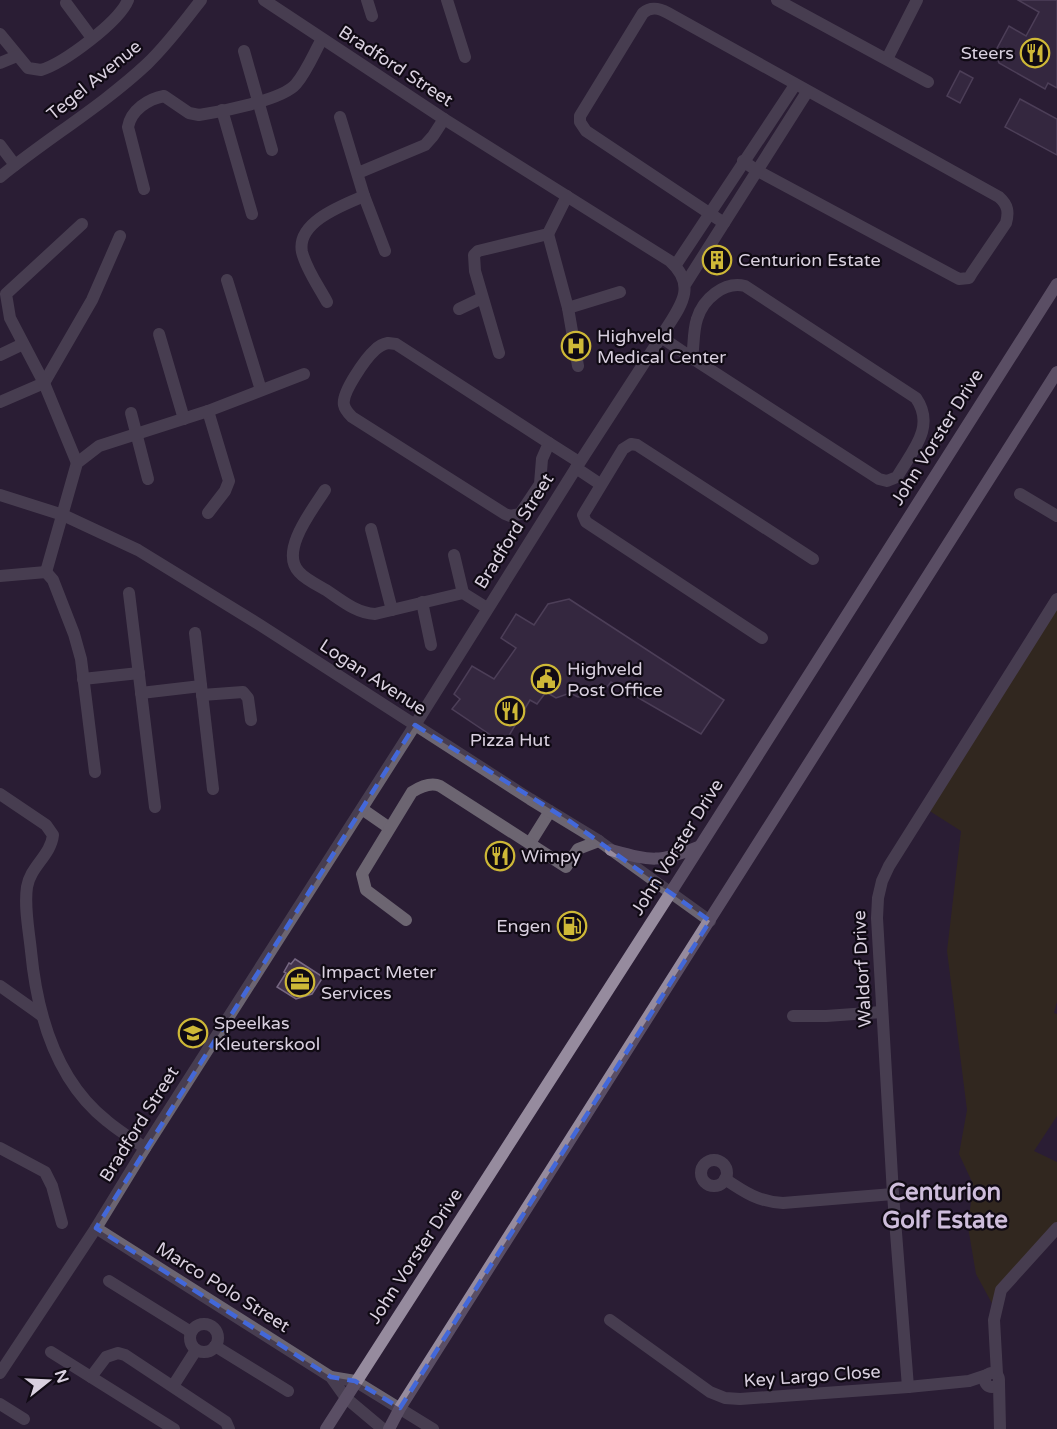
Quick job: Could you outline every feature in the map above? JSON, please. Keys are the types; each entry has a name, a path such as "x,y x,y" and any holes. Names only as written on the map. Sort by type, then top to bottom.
{"main road":[{"name":"John Vorster Drive","path":"326,1429 671,892 1057,284"},
{"path":"389,1429 400,1408 1057,372"},
{"path":"611,850 645,859 659,860 698,847"}],"street":[{"path":"0,34 28,68 41,70 92,38 121,14 128,0"},
{"name":"Tegel Avenue","path":"0,177 148,63 201,0"},
{"name":"Bradford Street","path":"0,1373 96,1228 487,608 661,337 682,303 686,283 675,266 444,119 264,0"},
{"path":"367,0 372,16"},
{"path":"447,0 465,57"},
{"path":"777,0 928,82"},
{"path":"887,59 917,0"},
{"path":"66,3 92,38"},
{"path":"724,223 586,131 580,122 580,116 647,9 663,10 999,197 1004,202 1008,214 1006,223 969,278 959,279 743,161"},
{"path":"144,189 128,127 140,107 149,100 164,96 194,114 258,102 286,92 296,84 322,39"},
{"path":"244,51 272,150"},
{"path":"0,63 17,56"},
{"path":"675,266 795,85"},
{"path":"686,283 807,92"},
{"path":"222,110 252,214"},
{"path":"340,117 364,196 385,251"},
{"path":"358,173 425,145 444,119"},
{"path":"0,145 15,165"},
{"path":"327,302 303,256 302,242 305,235 325,214 364,196"},
{"path":"567,196 548,234 568,308 578,366"},
{"path":"77,464 44,383 10,318 6,294 82,224"},
{"path":"499,352 482,298 473,259 476,253 548,234"},
{"path":"0,402 44,383 92,300 120,236"},
{"path":"227,280 261,390"},
{"path":"661,337 692,358 879,479 887,481 897,477 924,430 923,407 916,398 745,286 737,284 724,287 703,308 697,320 692,358"},
{"path":"568,308 620,292"},
{"path":"459,309 482,298"},
{"path":"159,334 184,419"},
{"path":"549,443 542,459 540,484 524,511 510,516 352,417 344,406 344,398 373,351 384,344 391,343 549,443 600,484"},
{"path":"0,355 23,344"},
{"path":"46,572 77,464 99,446 208,411 304,374"},
{"path":"208,411 229,481 225,491 208,513"},
{"path":"131,413 148,479"},
{"path":"762,638 589,525 583,515 600,484 623,449 631,444 637,445 813,559"},
{"path":"325,490 292,549 293,563 299,573 351,607 367,614 463,593 487,608"},
{"path":"1020,494 1056,512"},
{"name":"Logan Avenue","path":"0,495 63,515 138,550 599,841 710,921"},
{"path":"371,529 392,610"},
{"path":"454,555 463,593"},
{"path":"0,576 46,572"},
{"path":"46,572 53,580 81,659 95,772"},
{"path":"129,593 155,807"},
{"name":"Waldorf Drive","path":"908,1387 893,1194 877,918 878,898 889,866 1057,599"},
{"path":"422,602 431,645"},
{"path":"195,633 213,789"},
{"path":"83,679 139,673"},
{"path":"141,693 202,690 243,692 248,698 251,720"},
{"path":"406,920 372,896 366,890 361,878 388,827 412,792 424,786 435,784 567,867 578,849 599,841"},
{"path":"0,794 46,825 53,835 52,844 29,879 26,894 32,963 41,1015 53,1049 70,1080 106,1120 145,1148"},
{"path":"362,809 388,827"},
{"path":"530,843 550,810"},
{"path":"0,986 41,1015"},
{"path":"793,1016 882,1012"},
{"path":"0,1148 45,1172 52,1186 62,1223"},
{"path":"725,1179 749,1195 769,1203 893,1194"},
{"name":"Marco Polo Street","path":"96,1228 331,1377 346,1398 383,1429"},
{"path":"1000,1429 999,1412 991,1379 995,1352 995,1309 1001,1290 1057,1228"},
{"path":"109,1281 191,1332"},
{"path":"212,1327 222,1308"},
{"name":"Key Largo Close","path":"610,1320 710,1392 725,1398 740,1399 991,1379"},
{"path":"201,1324 212,1327 218,1336 215,1346 206,1352 195,1350 190,1341 191,1332 201,1324"},
{"path":"215,1346 288,1391"},
{"path":"173,1386 195,1350"},
{"path":"51,1352 174,1429"},
{"path":"91,1377 106,1357 118,1353 173,1386 226,1422 229,1429"},
{"name":"Marco Polo Street","path":"331,1377 356,1381"},
{"path":"356,1381 433,1429"},
{"path":"0,1404 24,1419"}],"highlighted area":[{"path":"415,725 571,822 710,921 400,1408 355,1381 331,1377 96,1228"}],"shaded area":[{"path":"1057,599 1057,1002 1054,1013 1057,1014 1057,1116 1034,1151 1057,1162 1057,1228 1005,1284 995,1309 976,1274 968,1227 973,1184 959,1154 967,1110 947,951 961,831 925,808"}],"building":[{"path":"1018,0 1057,0 1057,88 1048,83 1045,89 999,63 995,52 1009,26 1026,36 1039,12"},
{"path":"960,71 973,78 960,103 947,96"},
{"path":"1020,99 1057,119 1057,155 1005,127"},
{"path":"569,599 724,700 701,734 611,682 606,688 600,685 592,689 587,696 578,697 570,693 556,698 546,692 537,704 530,700 504,744 452,709 460,699 454,694 472,666 494,679 516,648 501,638 516,614 534,625 548,604"},
{"name":"Impact Meter Services","path":"295,959 323,977 312,994 296,999 277,987 289,963 291,964"}],"place":[{"name":"Steers","path":"1035,53"},
{"name":"Centurion Estate","path":"717,260"},
{"name":"Highveld Medical Center","path":"576,346"},
{"name":"Highveld Post Office","path":"546,679"},
{"name":"Pizza Hut","path":"510,711"},
{"name":"Wimpy","path":"500,856"},
{"name":"Engen","path":"572,926"},
{"name":"Impact Meter Services","path":"300,982"},
{"name":"Speelkas Kleuterskool","path":"193,1033"}],"district":[{"name":"Centurion Golf Estate","path":"945,1206"}]}
